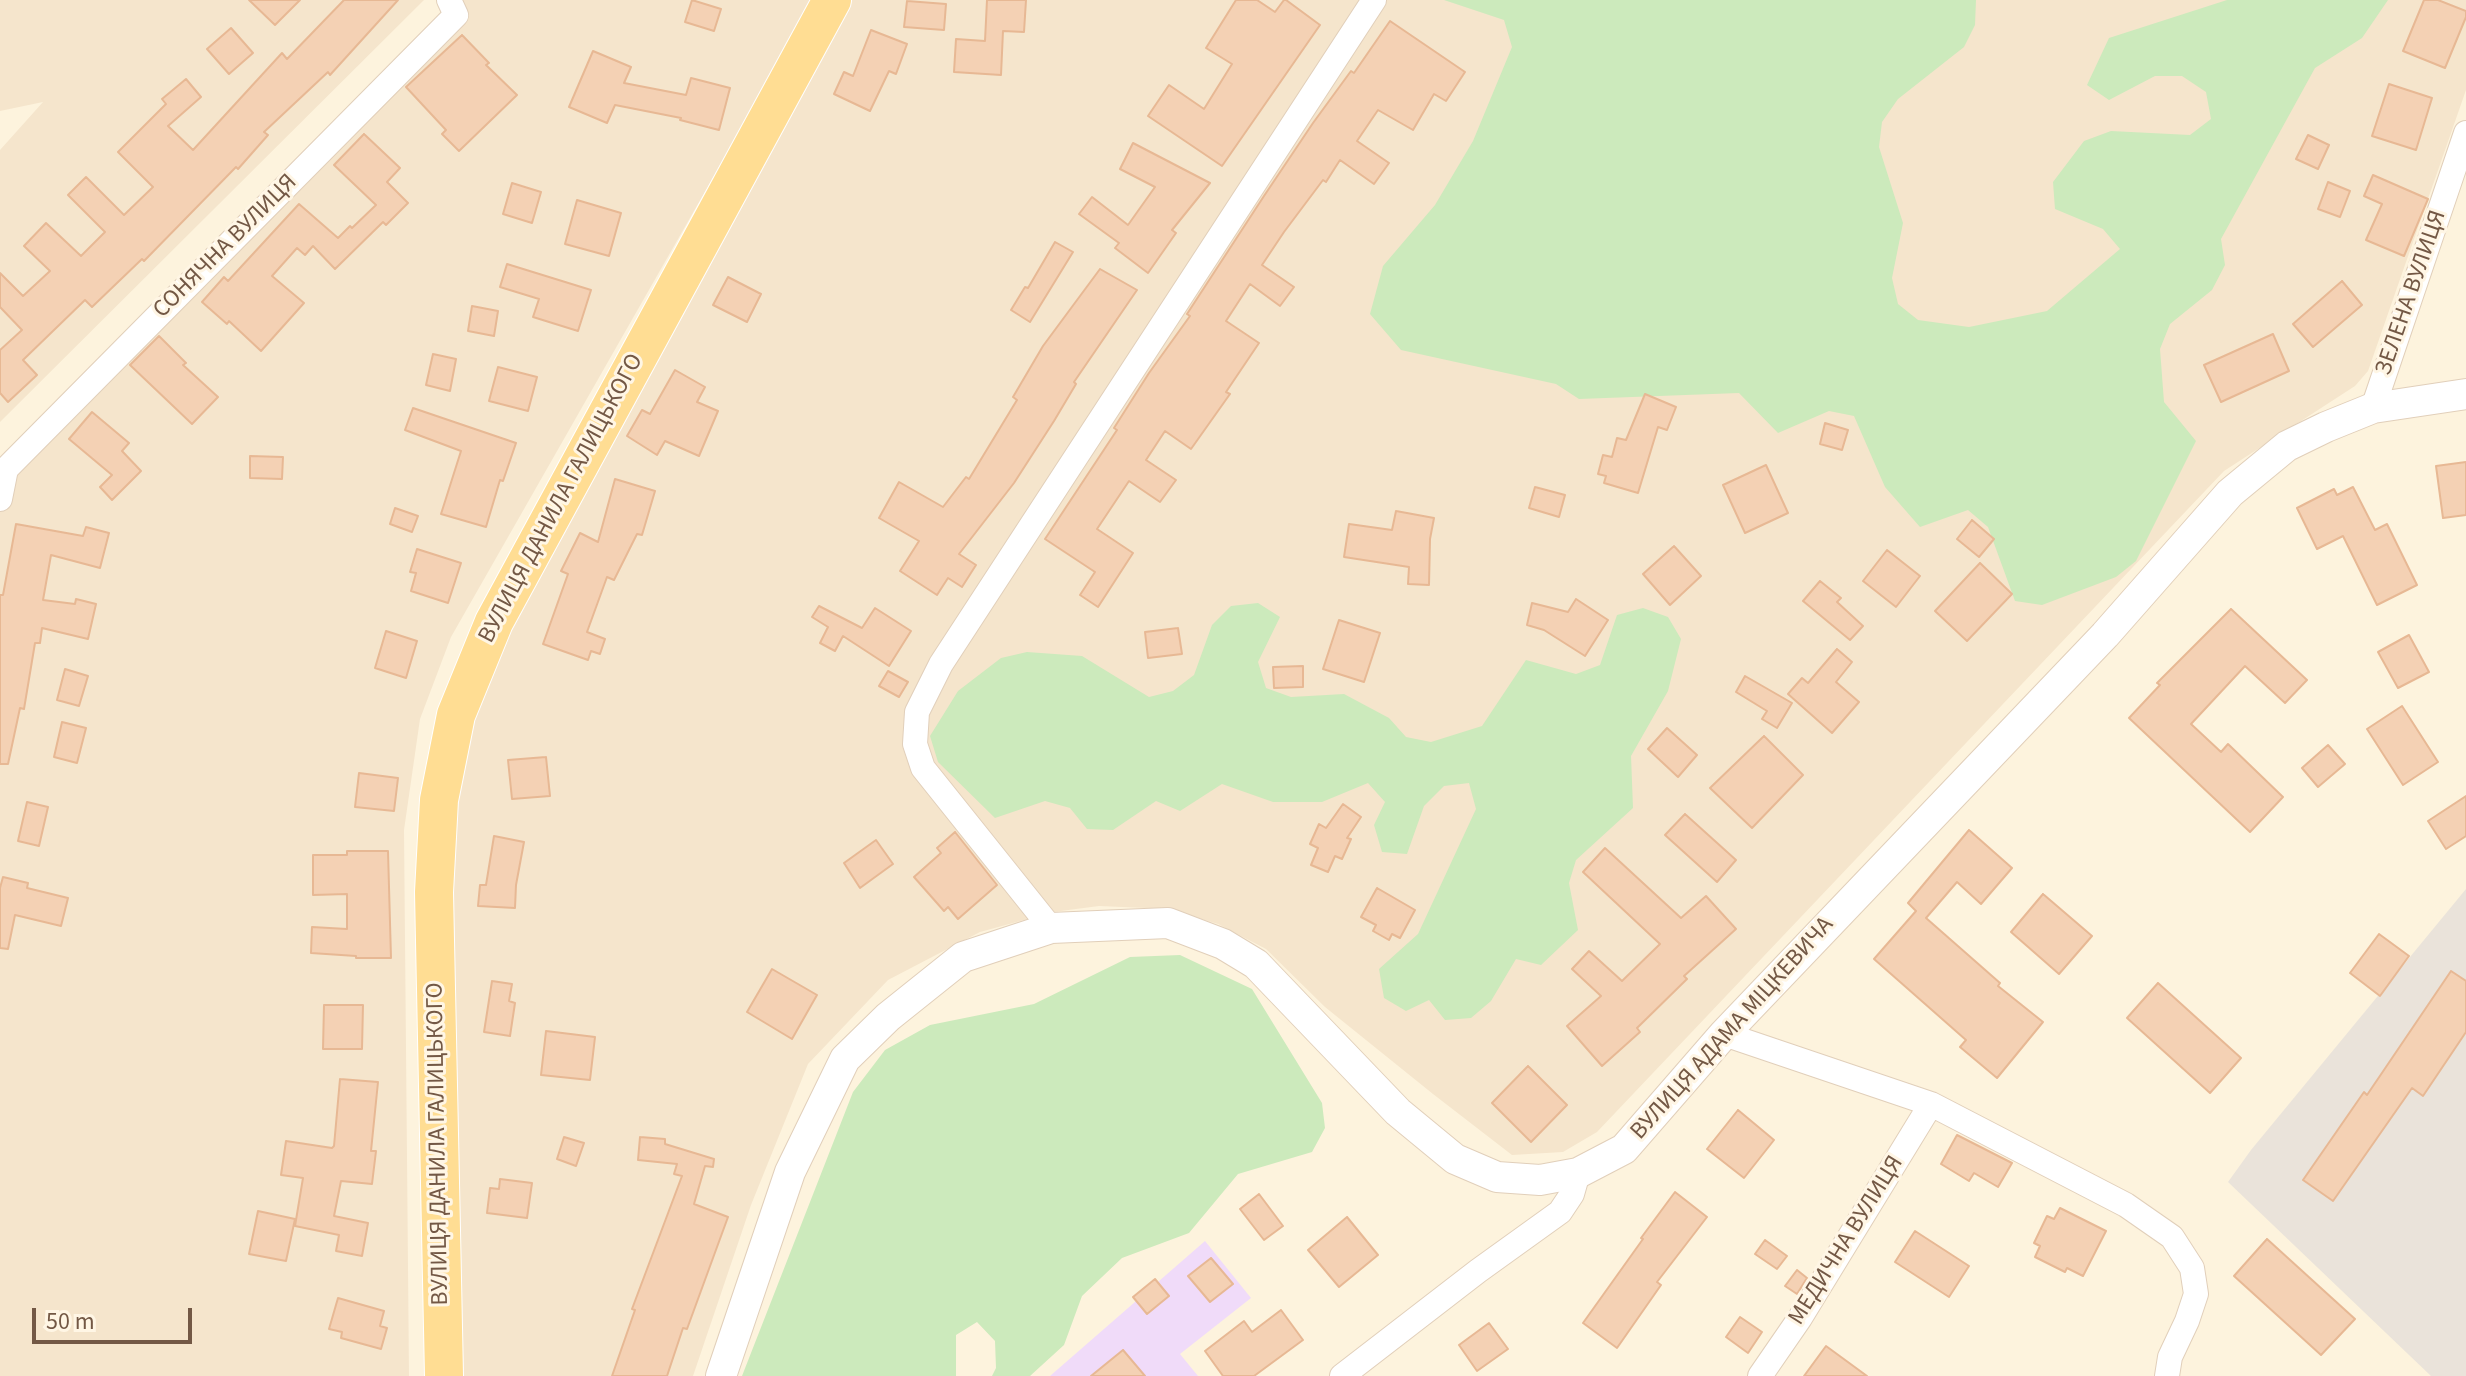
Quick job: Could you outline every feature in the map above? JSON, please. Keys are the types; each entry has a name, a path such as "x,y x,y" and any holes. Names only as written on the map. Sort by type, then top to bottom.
{"main road":[{"name":"ВУЛИЦЯ ДАНИЛА ГАЛИЦЬКОГО","path":"444,1376 434,892 439,800 456,715 494,622 832,0"}],"street":[{"name":"СОНЯЧНА ВУЛИЦЯ","path":"0,499 6,469 456,15 449,0"},
{"path":"1051,928 923,768 915,744 917,712 941,664 1374,0"},
{"name":"ЗЕЛЕНА ВУЛИЦЯ","path":"2373,408 2466,133"},
{"name":"ВУЛИЦЯ АДАМА МІЦКЕВИЧА","path":"721,1376 790,1172 845,1059 888,1017 963,957 1051,928 1168,923 1223,944 1256,964 1398,1112 1455,1159 1497,1177 1540,1180 1578,1173 1624,1149 1724,1034 2105,635 2230,493 2287,446 2373,408 2466,394"},
{"path":"1724,1034 1931,1104 2126,1205 2172,1237 2192,1268 2196,1294 2170,1357 2167,1376"},
{"name":"МЕДИЧНА ВУЛИЦЯ","path":"1760,1376 1800,1318 1931,1104"},
{"path":"1342,1376 1560,1212 1572,1194 1578,1173"}],"shaded area":[{"path":"0,0 424,0 0,422 0,150 43,102 0,111"},
{"path":"446,0 810,0 763,90 451,637 420,719 404,830 409,1376 0,1376 0,480 448,6"},
{"path":"851,0 2466,0 2466,90 2368,371 2355,386 2224,471 1597,1132 1563,1152 1512,1155 1325,1007 1266,949 1218,924 1185,914 1099,906 1053,912 980,932 888,980 808,1064 751,1205 693,1376 452,1376 444,803 468,711 519,599"},
{"path":"2466,889 2466,1376 2431,1376 2228,1182"},
{"path":"1205,1241 1251,1298 1180,1354 1198,1376 1050,1376"}],"green space":[{"path":"1444,0 1976,0 1975,25 1964,47 1898,99 1882,122 1879,147 1903,223 1892,278 1898,304 1918,320 1969,327 2047,311 2120,249 2103,229 2055,209 2053,182 2084,141 2111,131 2190,135 2211,119 2206,92 2182,76 2155,76 2109,100 2087,85 2109,38 2227,0 2388,0 2362,38 2315,68 2221,239 2225,265 2212,290 2170,324 2160,349 2164,402 2196,441 2136,561 2116,577 2042,605 2015,601 1988,527 1968,510 1920,527 1885,487 1854,416 1829,411 1778,433 1739,393 1579,399 1556,384 1401,350 1370,314 1383,266 1435,205 1473,141 1512,47 1504,20"},
{"path":"1258,603 1280,617 1258,662 1266,688 1291,697 1344,694 1389,718 1406,737 1431,742 1482,726 1526,660 1576,674 1600,665 1617,615 1643,608 1668,617 1681,639 1668,691 1631,756 1633,808 1576,860 1569,883 1578,930 1541,965 1516,959 1491,1001 1471,1018 1445,1020 1429,1000 1406,1011 1384,998 1379,969 1418,934 1476,809 1469,783 1444,786 1424,806 1407,854 1382,852 1374,825 1385,802 1368,783 1322,802 1273,802 1222,784 1180,811 1156,801 1113,830 1087,829 1070,808 1045,801 995,818 938,762 930,736 958,691 1001,658 1027,652 1082,656 1149,697 1173,691 1194,675 1212,625 1231,606"},
{"path":"1180,955 1252,989 1322,1103 1325,1128 1312,1152 1238,1174 1189,1233 1122,1258 1082,1296 1064,1345 1030,1376 992,1376 996,1368 995,1341 977,1322 956,1335 956,1376 742,1376 853,1092 885,1050 930,1025 1034,1004 1130,957"}],"building":[{"path":"249,0 300,0 275,25"},
{"path":"344,0 398,0 330,75 328,72 264,132 268,135 238,169 236,167 144,261 142,259 92,307 85,300 23,360 37,375 8,402 0,393 0,350 22,330 0,307 0,273 23,296 50,271 24,246 46,223 81,256 105,232 68,195 86,177 124,215 153,187 118,152 166,104 162,99 186,79 201,97 168,126 193,150 282,53 287,59"},
{"path":"692,0 721,9 714,31 685,22"},
{"path":"987,0 1026,0 1024,32 1003,31 1001,75 954,72 956,39 985,41"},
{"path":"1236,0 1257,0 1275,12 1286,0 1320,25 1222,166 1148,116 1169,85 1204,109 1232,64 1206,48"},
{"path":"2424,0 2438,0 2466,11 2445,68 2403,51"},
{"path":"907,1 946,4 944,30 904,27"},
{"path":"1390,21 1465,72 1446,101 1434,94 1413,130 1378,110 1357,141 1389,163 1374,184 1340,160 1326,182 1323,180 1284,232 1262,265 1294,287 1280,306 1250,284 1226,321 1259,343 1226,392 1230,394 1191,449 1165,431 1146,460 1176,480 1160,502 1129,481 1097,529 1133,553 1098,607 1080,595 1095,572 1045,539 1264,196 1313,123 1351,71 1354,73"},
{"path":"231,28 253,53 229,74 207,49"},
{"path":"871,30 907,44 896,74 889,71 870,111 834,94 844,72 853,76"},
{"path":"462,35 489,63 486,65 517,95 459,151 442,134 446,130 406,87"},
{"path":"593,51 631,67 624,83 686,95 691,78 730,88 719,130 681,118 615,105 607,123 569,107"},
{"path":"2389,84 2432,98 2416,150 2372,136"},
{"path":"364,134 400,168 387,182 408,203 386,225 383,222 335,269 313,246 305,255 297,248 272,276 304,303 261,351 229,321 227,324 202,302 224,277 228,281 299,204 338,238 376,205 334,165"},
{"path":"2308,135 2329,145 2318,169 2296,159"},
{"path":"1133,143 1210,183 1172,230 1176,233 1148,273 1115,248 1119,243 1079,214 1092,197 1128,225 1155,187 1120,169"},
{"path":"2373,175 2428,199 2404,256 2366,240 2382,204 2364,196"},
{"path":"2328,182 2350,191 2340,217 2318,209"},
{"path":"512,183 541,192 532,223 503,214"},
{"path":"577,200 621,213 609,256 565,244"},
{"path":"1055,242 1073,252 1030,322 1011,310"},
{"path":"507,264 591,290 578,331 533,317 539,299 500,287"},
{"path":"1100,269 1137,290 1074,382 1076,384 1014,483 959,554 976,565 962,587 948,578 937,595 900,571 919,541 879,518 899,482 943,507 966,477 969,479 1017,400 1013,397 1043,346"},
{"path":"728,277 761,294 747,322 713,305"},
{"path":"2342,281 2362,305 2313,347 2293,324"},
{"path":"472,306 498,311 494,336 468,331"},
{"path":"2273,334 2289,371 2221,402 2204,365"},
{"path":"159,336 186,363 183,365 218,397 192,424 130,365"},
{"path":"433,354 456,359 450,391 426,385"},
{"path":"498,367 537,377 528,411 489,401"},
{"path":"675,370 705,387 697,402 718,411 699,456 665,441 657,455 627,436 642,410 650,414"},
{"path":"1645,394 1676,407 1667,430 1658,427 1638,493 1604,483 1606,476 1598,474 1603,455 1612,457 1617,438 1626,440"},
{"path":"413,408 516,443 503,481 500,480 486,527 441,514 461,451 405,430"},
{"path":"92,412 129,443 122,451 141,471 112,500 100,487 112,475 69,439"},
{"path":"1825,423 1848,430 1842,450 1820,444"},
{"path":"250,456 283,457 282,479 250,478"},
{"path":"2466,462 2466,515 2443,518 2436,466"},
{"path":"1766,465 1788,513 1745,533 1723,485"},
{"path":"615,479 655,491 642,535 637,534 614,580 607,577 587,632 605,639 600,654 591,651 588,660 543,644 568,574 561,571 580,533 598,542"},
{"path":"1535,487 1565,495 1559,517 1529,508"},
{"path":"2353,487 2375,530 2387,524 2417,585 2377,605 2343,536 2317,549 2297,508 2334,489 2337,495"},
{"path":"395,508 418,516 412,532 390,524"},
{"path":"1396,511 1434,518 1430,539 1429,585 1408,584 1409,567 1344,557 1349,524 1392,530"},
{"path":"1972,520 1994,539 1979,557 1957,539"},
{"path":"16,524 83,536 86,527 109,533 100,568 51,555 43,600 75,604 76,599 96,604 88,639 42,628 40,643 35,643 24,709 20,708 8,764 0,764 0,595 3,595"},
{"path":"1674,546 1701,576 1670,605 1643,574"},
{"path":"417,549 461,563 448,603 411,591 416,573 410,572"},
{"path":"1887,550 1920,576 1896,607 1863,581"},
{"path":"1980,563 2012,594 1967,641 1935,611"},
{"path":"1820,581 1841,598 1837,602 1863,626 1850,640 1803,601"},
{"path":"1576,599 1608,620 1585,656 1544,630 1527,625 1532,603 1568,612"},
{"path":"819,606 862,628 875,608 911,631 889,666 843,636 835,651 820,643 828,627 812,617"},
{"path":"2231,609 2307,680 2285,703 2245,666 2191,724 2221,752 2228,744 2283,797 2250,832 2129,718 2160,685 2157,683"},
{"path":"1339,620 1380,633 1364,682 1323,669"},
{"path":"1178,628 1182,654 1148,658 1145,632"},
{"path":"386,631 417,641 406,678 375,668"},
{"path":"2409,635 2429,672 2398,688 2378,652"},
{"path":"1837,649 1852,662 1836,682 1859,702 1832,733 1788,694 1802,678 1808,683"},
{"path":"1303,666 1303,687 1274,688 1273,667"},
{"path":"65,669 88,676 79,706 57,700"},
{"path":"888,671 908,682 899,697 879,686"},
{"path":"1745,676 1792,703 1777,728 1762,719 1767,711 1736,692"},
{"path":"2402,706 2438,762 2403,785 2367,729"},
{"path":"62,722 86,728 77,763 54,757"},
{"path":"1667,728 1697,755 1678,777 1648,749"},
{"path":"1764,736 1803,775 1752,828 1710,788"},
{"path":"2328,745 2345,764 2318,787 2302,768"},
{"path":"546,757 550,796 512,799 508,760"},
{"path":"359,773 398,778 394,811 355,807"},
{"path":"2466,796 2466,836 2446,849 2428,821"},
{"path":"27,802 48,807 39,846 18,841"},
{"path":"1343,804 1361,817 1347,838 1351,839 1342,859 1335,856 1328,872 1311,865 1318,848 1310,844 1319,824 1326,828"},
{"path":"1685,814 1736,860 1717,882 1665,835"},
{"path":"1969,830 2012,868 1981,904 1957,882 1926,918 2000,983 1998,986 2043,1022 1997,1078 1960,1047 1966,1040 1874,959 1916,911 1908,903"},
{"path":"955,832 997,885 958,919 948,907 944,911 914,877 941,853 937,848"},
{"path":"494,836 524,842 515,908 478,906 480,885 486,885"},
{"path":"876,840 893,864 860,888 844,863"},
{"path":"1605,848 1681,918 1706,896 1736,929 1684,976 1687,979 1637,1028 1640,1032 1602,1066 1567,1026 1601,996 1572,969 1589,951 1622,981 1660,944 1583,872"},
{"path":"347,851 388,851 391,958 311,953 312,927 347,929 347,894 313,895 313,855 347,855"},
{"path":"3,877 28,883 27,888 68,898 61,926 15,915 8,949 0,948 0,888"},
{"path":"1377,888 1415,910 1400,938 1392,934 1389,940 1373,931 1376,925 1361,917"},
{"path":"2043,894 2092,936 2059,974 2011,932"},
{"path":"2379,934 2409,956 2380,996 2350,973"},
{"path":"772,969 817,995 792,1039 747,1012"},
{"path":"2451,971 2466,981 2466,1032 2423,1096 2412,1088 2333,1201 2303,1180 2364,1092 2367,1095"},
{"path":"492,981 512,984 509,1001 515,1003 510,1036 484,1032"},
{"path":"2158,983 2241,1058 2210,1093 2127,1018"},
{"path":"324,1005 363,1005 362,1049 323,1049"},
{"path":"546,1031 595,1037 590,1080 541,1075"},
{"path":"1528,1066 1567,1105 1531,1142 1492,1103"},
{"path":"340,1079 378,1082 371,1151 376,1151 372,1184 341,1181 334,1216 368,1223 362,1256 336,1251 339,1235 295,1226 303,1178 281,1175 286,1141 334,1146"},
{"path":"1738,1110 1774,1140 1744,1178 1707,1149"},
{"path":"1957,1135 2012,1163 1998,1187 1974,1173 1969,1181 1941,1164"},
{"path":"564,1137 584,1143 576,1166 557,1159"},
{"path":"640,1137 665,1139 665,1144 714,1159 713,1167 705,1166 694,1204 728,1217 667,1376 612,1376 635,1310 632,1309 682,1176 674,1174 677,1164 638,1160"},
{"path":"500,1179 532,1183 527,1218 487,1213 490,1188 499,1189"},
{"path":"1675,1192 1707,1217 1657,1282 1661,1285 1617,1348 1583,1323"},
{"path":"1259,1194 1283,1226 1264,1240 1240,1209"},
{"path":"2060,1208 2106,1231 2083,1276 2067,1268 2065,1272 2035,1257 2040,1246 2034,1243 2047,1216 2054,1219"},
{"path":"258,1211 295,1219 286,1261 249,1254"},
{"path":"1347,1217 1378,1255 1339,1287 1308,1250"},
{"path":"1915,1231 1969,1266 1949,1297 1895,1262"},
{"path":"2267,1239 2355,1319 2321,1355 2234,1276"},
{"path":"1765,1240 1787,1256 1777,1269 1755,1254"},
{"path":"1211,1258 1233,1284 1210,1302 1188,1276"},
{"path":"1797,1270 1807,1278 1797,1294 1785,1286"},
{"path":"1155,1279 1169,1296 1147,1314 1133,1297"},
{"path":"338,1298 384,1311 380,1326 387,1328 381,1349 341,1338 342,1332 329,1329"},
{"path":"1281,1310 1303,1340 1254,1376 1223,1376 1205,1351 1244,1321 1252,1332"},
{"path":"1740,1317 1762,1332 1748,1353 1726,1337"},
{"path":"1489,1323 1508,1349 1477,1371 1459,1345"},
{"path":"1826,1346 1867,1376 1804,1376"},
{"path":"1123,1350 1145,1376 1091,1376"}]}
